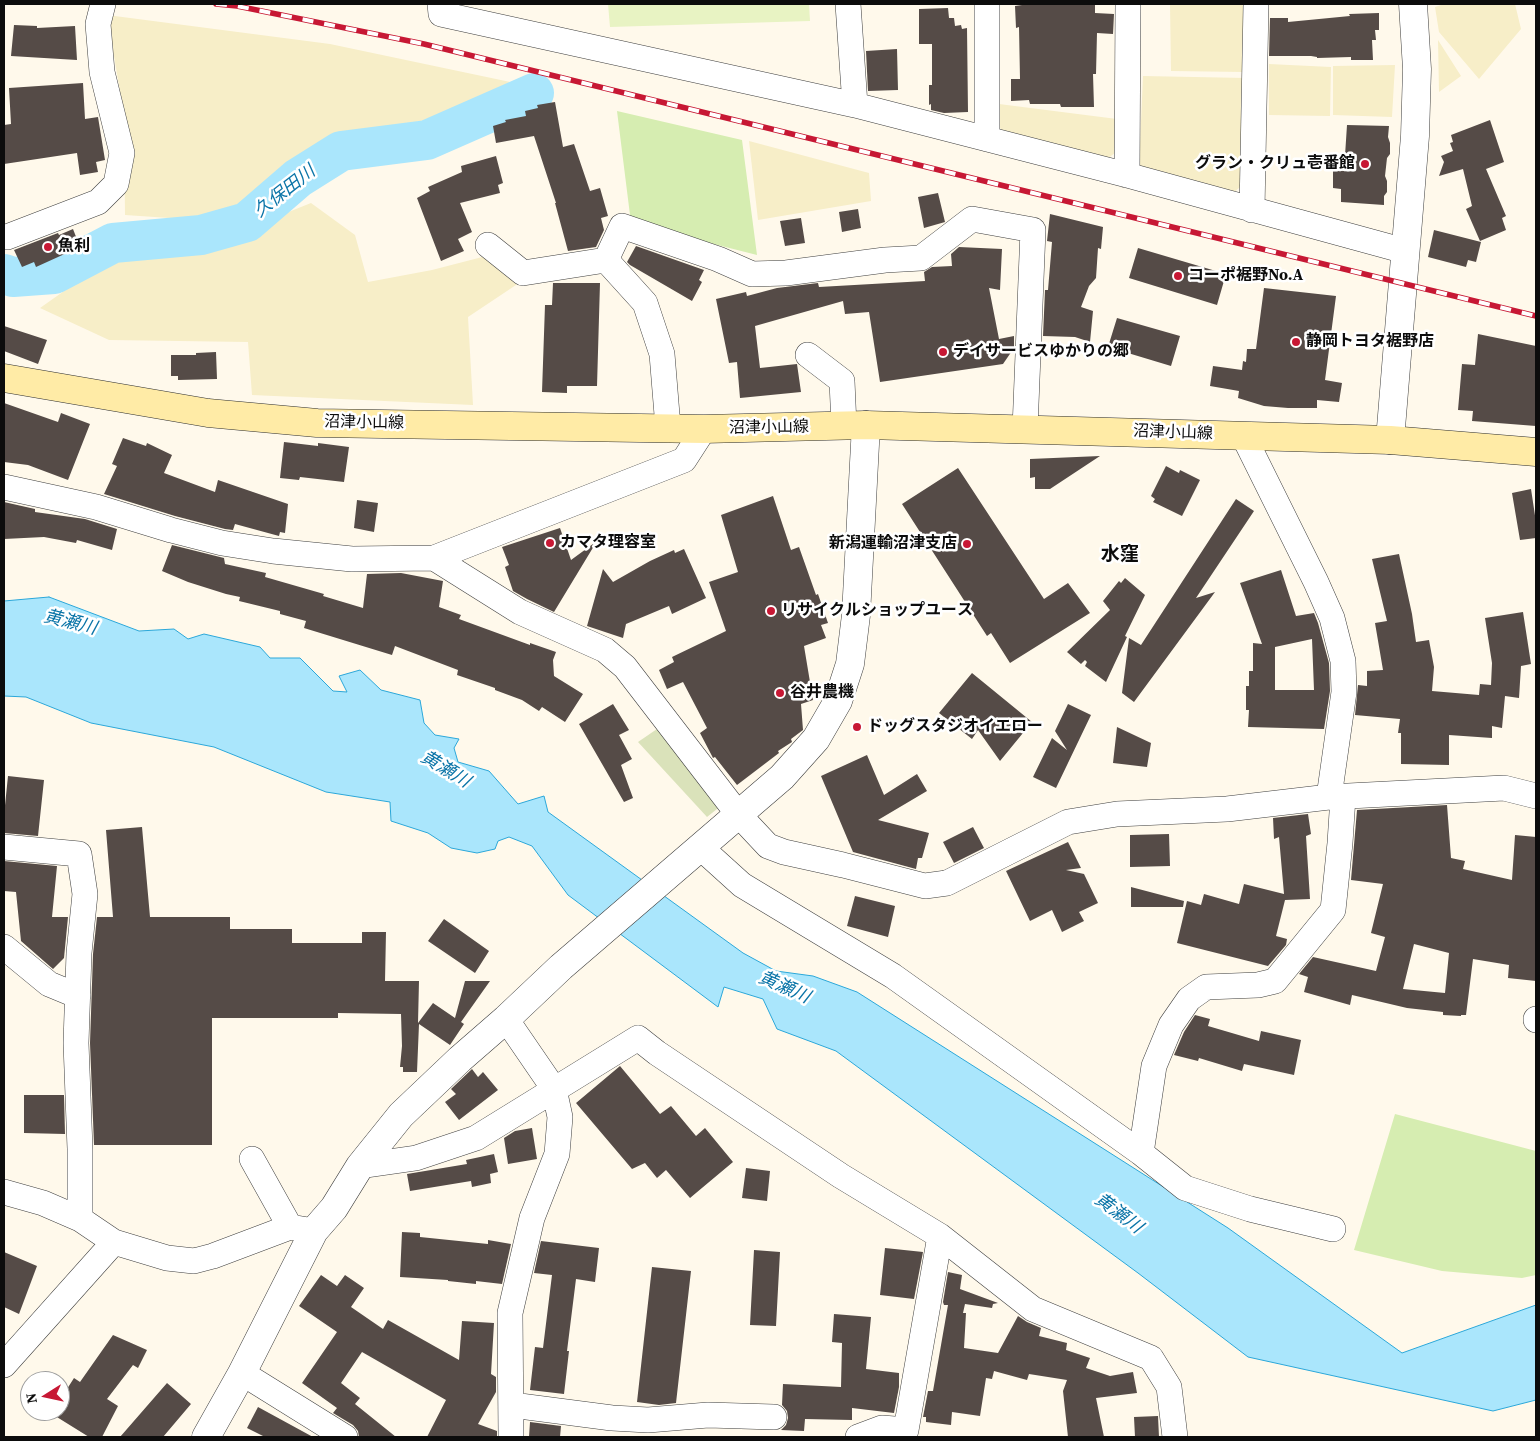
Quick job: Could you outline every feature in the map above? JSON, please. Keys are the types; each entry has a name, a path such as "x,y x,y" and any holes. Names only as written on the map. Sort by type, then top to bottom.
{"main road":[{"name":"沼津小山線","path":"4,378 208,413 317,423 704,429 855,425 1025,429 1390,440 1536,452"}],"street":[{"path":"4,237 98,202 116,184 122,153 102,72 98,24 103,4"},
{"path":"440,4 441,14 854,105 1127,175 1405,251"},
{"path":"848,4 854,105"},
{"path":"987,4 987,139"},
{"path":"1127,175 1128,4"},
{"path":"1252,210 1256,4"},
{"path":"1390,440 1415,136 1417,69 1413,4"},
{"path":"606,260 622,226 718,258 752,274 786,273 885,260 921,258 972,218 1033,230 1025,429"},
{"path":"488,245 523,273 606,260"},
{"path":"606,260 645,303 662,354 668,427"},
{"path":"4,1192 43,1203 80,1219 114,1242 167,1258 194,1261 302,1229 334,1208 360,1166 401,1115 460,1059 506,1019 561,966 782,777 816,739 838,701 850,664 856,615 855,425 842,381 808,355"},
{"path":"4,486 96,506 171,530 273,551 352,559 434,558 684,460 704,429"},
{"path":"1141,1153 1154,1066 1171,1025 1189,999 1206,987 1258,986 1275,981 1333,910 1340,843 1336,797 1344,692 1343,661 1332,618 1243,435"},
{"path":"434,558 520,612 605,650 625,667 738,814 768,846 784,852 925,886 947,883 1068,822 1118,814 1226,809 1336,797 1504,788 1536,796"},
{"path":"4,847 79,854 85,894 76,1043 80,1149 80,1219"},
{"path":"696,851 742,885 892,976 1141,1153 1184,1188 1250,1210 1333,1229"},
{"path":"4,947 49,984 78,996"},
{"path":"506,1019 554,1089 560,1117 557,1154 532,1218 510,1313 511,1437"},
{"path":"360,1166 416,1158 476,1138 638,1038 657,1053 841,1176 940,1236 1033,1309 1151,1358 1169,1387 1175,1437"},
{"path":"252,1159 302,1229"},
{"path":"206,1437 242,1373 302,1229"},
{"path":"858,1437 882,1428 906,1430 940,1236"},
{"path":"4,1365 114,1242"},
{"path":"242,1373 345,1437"},
{"path":"512,1405 612,1418 648,1420 708,1415 774,1417"}],"shaded area":[{"path":"1170,4 1247,4 1244,72 1171,71"},
{"path":"1444,4 1515,4 1521,29 1479,79 1439,32 1435,7"},
{"path":"107,15 330,44 515,83 462,113 374,130 304,157 246,209 214,221 125,215 124,115"},
{"path":"1438,40 1461,76 1439,92"},
{"path":"1269,64 1331,67 1330,116 1269,115"},
{"path":"1395,65 1392,117 1333,115 1333,66"},
{"path":"1143,76 1246,78 1245,183 1233,193 1139,167"},
{"path":"999,104 1117,119 1115,153 1108,158 1003,133 999,126"},
{"path":"749,141 869,173 871,201 758,220"},
{"path":"311,203 355,235 368,282 432,270 490,255 522,281 468,317 473,405 252,395 248,342 109,340 40,308 118,253 211,243"}],"green space":[{"path":"608,4 809,4 810,21 610,27"},
{"path":"617,111 742,140 757,255 631,223"},
{"path":"657,729 722,805 707,817 638,742"},
{"path":"1395,1114 1536,1151 1536,1275 1522,1278 1442,1271 1354,1250"}],"water":[{"name":"黄瀬川","path":"49,597 139,631 174,629 188,639 204,634 260,647 270,658 300,658 333,691 347,692 339,676 360,670 381,690 420,700 424,723 435,735 459,739 454,748 458,762 489,771 518,804 544,796 548,812 743,953 776,971 813,976 857,992 1228,1228 1402,1353 1536,1305 1536,1400 1493,1411 1248,1357 1138,1273 836,1051 777,1029 763,999 724,987 718,1007 568,895 532,846 509,837 498,841 495,849 477,853 451,848 428,833 391,821 390,802 326,792 214,747 91,723 26,697 4,696 4,601"}],"building":[{"path":"1021,4 1095,4 1095,13 1114,14 1113,34 1097,33 1096,74 1093,74 1094,107 1061,107 1060,104 1030,104 1029,100 1011,101 1011,79 1020,79 1019,27 1016,28 1015,6"},
{"path":"948,8 949,18 954,18 955,26 961,25 962,29 967,28 968,112 944,113 931,110 931,104 929,105 929,85 932,85 932,44 919,44 919,9"},
{"path":"1379,13 1379,30 1375,30 1376,40 1372,40 1373,60 1351,60 1351,57 1269,56 1270,18 1288,18 1288,22 1350,16 1349,14"},
{"path":"14,25 37,26 37,28 75,26 77,60 11,56"},
{"path":"897,49 898,90 868,91 866,51"},
{"path":"83,83 85,119 98,117 105,160 96,162 98,172 80,175 77,153 4,164 4,125 11,124 9,88"},
{"path":"555,102 563,147 574,144 590,191 600,188 608,216 601,218 604,230 596,247 568,251 556,203 534,136 496,143 493,126 506,122 505,120 526,116 525,111 538,108 537,105"},
{"path":"1490,120 1504,162 1486,169 1506,216 1502,218 1506,230 1480,241 1466,209 1472,206 1463,169 1439,176 1444,162 1441,156 1453,151 1450,143 1453,142 1451,135"},
{"name":"グラン・クリュ壱番館","path":"1347,125 1389,126 1390,154 1387,158 1385,176 1387,192 1384,196 1384,205 1341,202 1341,189 1333,188 1333,170 1344,171"},
{"path":"496,156 503,183 498,185 500,193 460,203 472,232 458,239 464,251 441,261 417,198 430,191 428,187 462,172 461,166"},
{"path":"938,193 945,222 924,228 918,197"},
{"path":"858,209 861,228 842,232 839,212"},
{"path":"1050,214 1103,227 1101,249 1098,248 1096,278 1089,286 1081,307 1093,311 1090,342 1075,337 1043,336 1045,290 1048,290 1052,242 1047,241"},
{"path":"801,218 805,243 785,246 780,221"},
{"name":"魚利","path":"73,229 80,247 36,267 34,262 22,267 14,250"},
{"path":"1434,230 1481,242 1476,262 1468,260 1466,267 1428,257"},
{"path":"636,246 704,270 699,280 702,282 692,301 630,265 627,262"},
{"path":"959,247 1002,249 1000,290 989,288 999,339 1014,336 1014,348 1003,364 880,382 869,312 845,314 843,301 755,326 760,368 797,364 801,392 740,398 737,362 729,363 716,299 746,292 747,296 777,288 818,283 819,287 925,281 924,272 932,267 952,266 951,254"},
{"name":"コーポ裾野No.A","path":"1138,248 1226,274 1217,305 1129,278"},
{"path":"553,283 600,283 597,386 567,386 567,393 542,392 545,305 552,305"},
{"name":"静岡トヨタ裾野店","path":"1264,288 1336,296 1325,380 1342,383 1339,402 1317,400 1317,408 1264,406 1238,398 1239,391 1210,386 1213,366 1242,370 1243,361 1246,362 1247,349 1256,349"},
{"path":"1117,318 1180,336 1171,366 1108,347"},
{"path":"4,326 47,340 38,364 4,351"},
{"path":"1478,334 1536,346 1536,426 1472,421 1473,411 1458,410 1462,364 1475,365"},
{"path":"216,352 217,379 178,380 178,376 171,376 171,355 196,355 196,353"},
{"path":"4,403 58,422 61,413 90,424 68,480 28,465 4,462"},
{"path":"123,438 146,446 147,443 172,455 164,473 215,492 218,480 288,504 285,533 280,532 279,536 235,524 233,530 225,529 104,494 117,466 112,464"},
{"path":"284,442 318,446 318,443 349,447 344,482 300,477 299,480 280,478"},
{"path":"1100,456 1050,489 1035,489 1035,477 1030,478 1030,459"},
{"path":"1166,466 1179,473 1180,470 1200,480 1182,516 1153,502 1155,499 1151,496"},
{"name":"新潟運輸沼津支店","path":"958,468 1044,599 1068,583 1090,613 1010,663 991,633 987,636 902,504"},
{"path":"1531,489 1536,522 1536,538 1520,540 1512,493"},
{"path":"773,496 791,550 799,547 828,623 821,625 826,638 804,646 813,700 801,704 803,730 791,739 792,742 778,751 779,753 737,785 715,757 713,758 700,733 707,728 683,682 667,689 659,670 674,662 672,657 726,631 709,582 738,572 721,515"},
{"path":"1236,499 1254,511 1196,598 1215,592 1134,702 1122,693 1129,638 1141,645"},
{"path":"357,500 378,503 374,532 354,528"},
{"path":"4,502 35,509 35,512 85,519 117,529 112,550 77,540 76,543 44,537 4,539"},
{"path":"560,528 571,560 597,541 554,612 513,591 505,567 509,565 502,547"},
{"path":"172,545 224,558 225,564 266,573 265,577 324,594 323,596 363,608 367,574 401,573 443,581 439,607 461,615 459,619 530,645 530,643 556,652 553,660 554,676 583,694 565,722 542,707 539,711 522,700 495,690 495,688 457,675 458,670 395,646 392,655 304,628 306,621 280,614 280,611 239,601 240,597 188,582 162,571"},
{"path":"684,549 706,598 672,614 669,606 626,624 623,638 587,626 603,569 613,582 650,561 674,550 675,553"},
{"path":"1399,554 1416,642 1429,640 1434,667 1432,691 1479,695 1480,684 1491,685 1492,663 1485,618 1523,612 1531,664 1521,666 1519,698 1505,696 1502,728 1492,726 1492,738 1449,735 1449,765 1401,764 1401,733 1398,733 1400,719 1355,715 1358,685 1367,686 1367,671 1383,670 1375,623 1387,621 1372,559"},
{"path":"1281,570 1296,616 1314,613 1329,663 1330,691 1324,729 1248,727 1249,710 1246,710 1246,686 1249,686 1249,671 1253,671 1253,643 1262,644 1240,583","holes":["1312,639 1314,690 1275,690 1275,647"]},
{"path":"1125,578 1145,595 1106,682 1085,666 1087,662 1085,660 1081,664 1067,652 1110,610 1103,601 1119,581 1121,583"},
{"path":"972,673 1032,722 1000,761 978,730 972,739 939,713"},
{"path":"613,704 629,730 619,735 632,759 621,765 633,798 624,802 579,724"},
{"path":"1068,704 1091,715 1056,788 1033,777 1052,738 1067,750 1055,731"},
{"path":"1117,727 1151,743 1147,767 1113,763"},
{"path":"867,755 884,795 917,774 927,791 878,820 929,833 922,858 918,858 916,869 853,852 821,776"},
{"path":"8,776 44,780 38,836 4,833"},
{"path":"1447,805 1451,858 1465,861 1463,869 1512,880 1515,835 1536,837 1536,981 1508,978 1509,965 1473,959 1466,1015 1461,1016 1443,1015 1443,1012 1407,1008 1352,995 1350,1005 1304,992 1308,977 1299,974 1313,957 1376,971 1385,937 1371,933 1383,884 1351,880 1357,810","holes":["1414,944 1449,953 1445,993 1403,989"]},
{"path":"1308,814 1311,834 1306,836 1310,899 1285,900 1276,936 1287,939 1286,945 1268,966 1177,943 1187,901 1201,905 1204,894 1239,904 1244,884 1284,894 1279,837 1274,839 1273,818"},
{"path":"142,827 150,917 230,917 230,929 292,929 292,943 362,943 362,932 386,932 385,981 419,981 418,1023 433,1003 455,1018 465,981 490,981 461,1022 464,1024 450,1045 419,1024 417,1072 403,1072 403,1067 400,1067 402,1046 401,1014 338,1013 338,1018 212,1018 212,1145 94,1145 90,1043 93,954 97,917 113,917 106,830"},
{"path":"973,827 984,848 954,863 943,842"},
{"path":"1169,834 1170,866 1130,867 1130,835"},
{"path":"1068,842 1081,868 1066,870 1084,874 1098,903 1079,912 1084,921 1062,932 1052,910 1030,921 1006,871"},
{"path":"4,861 57,866 52,917 68,917 64,958 53,969 21,941 16,892 4,891"},
{"path":"1131,887 1184,901 1183,907 1131,907"},
{"path":"855,896 895,906 888,937 847,926"},
{"path":"444,919 489,951 475,973 428,941"},
{"path":"1195,1015 1210,1019 1208,1026 1259,1041 1261,1031 1301,1040 1294,1075 1244,1064 1242,1071 1199,1058 1198,1061 1174,1055 1184,1032"},
{"path":"620,1066 660,1114 671,1106 696,1136 705,1128 733,1162 690,1198 666,1170 657,1178 645,1163 632,1169 576,1103"},
{"path":"472,1069 478,1077 483,1072 498,1090 459,1120 445,1102 456,1094 451,1089"},
{"path":"24,1095 64,1095 65,1134 24,1133"},
{"path":"532,1128 537,1159 508,1164 504,1138 515,1131"},
{"path":"494,1154 498,1172 490,1174 491,1183 472,1187 471,1181 410,1191 407,1174 467,1164 466,1160"},
{"path":"746,1168 770,1171 767,1201 742,1198"},
{"path":"402,1232 420,1233 420,1237 488,1244 488,1240 511,1244 502,1284 476,1281 476,1284 400,1277"},
{"path":"541,1241 599,1248 595,1282 576,1279 564,1394 530,1390 535,1347 543,1348 552,1275 534,1273"},
{"path":"885,1248 923,1252 914,1299 880,1295"},
{"path":"754,1250 780,1252 776,1326 750,1325"},
{"path":"4,1252 37,1266 19,1314 4,1307"},
{"path":"652,1267 691,1271 676,1403 659,1405 637,1402"},
{"path":"948,1272 962,1275 960,1289 998,1303 993,1304 992,1308 965,1304 963,1313 966,1313 964,1348 998,1353 1018,1316 1041,1328 1039,1336 1067,1343 1066,1350 1090,1358 1086,1368 1110,1376 1133,1372 1137,1393 1096,1398 1104,1437 1068,1437 1063,1391 1067,1380 1029,1374 1027,1380 994,1371 992,1379 986,1378 980,1416 952,1412 951,1425 926,1422 926,1417 923,1417 928,1391 933,1391 948,1305 944,1305 943,1302"},
{"path":"321,1275 337,1286 345,1275 364,1288 351,1307 383,1329 388,1320 459,1360 462,1321 494,1323 491,1374 496,1377 496,1392 478,1424 497,1431 497,1437 427,1437 446,1400 362,1352 341,1383 360,1398 355,1404 396,1437 359,1437 358,1431 353,1425 333,1413 337,1408 302,1383 337,1332 299,1306"},
{"path":"834,1314 871,1317 866,1369 899,1373 899,1387 894,1413 852,1408 852,1420 805,1419 804,1431 781,1430 786,1425 788,1418 787,1411 782,1405 783,1384 841,1387 842,1343 832,1342"},
{"path":"113,1335 147,1350 138,1368 133,1365 107,1399 118,1406 102,1437 89,1437 63,1421 70,1421 70,1384 74,1378 80,1382"},
{"path":"167,1383 191,1404 163,1437 120,1437"},
{"path":"258,1407 313,1437 265,1437 247,1428"},
{"path":"1158,1416 1159,1437 1135,1437 1134,1417"},
{"path":"530,1422 561,1426 560,1437 529,1437"}],"waterway":[{"name":"久保田川","path":"4,274 13,277 54,274 113,243 201,235 247,222 298,178 341,151 427,140 534,93"}],"railway":[{"path":"216,4 237,6 424,44 1536,316"}],"place":[{"name":"グラン・クリュ壱番館","path":"1365,164"},
{"name":"魚利","path":"48,247"},
{"name":"コーポ裾野No.A","path":"1178,276"},
{"name":"静岡トヨタ裾野店","path":"1296,342"},
{"name":"デイサービスゆかりの郷","path":"943,352"},
{"name":"カマタ理容室","path":"550,543"},
{"name":"新潟運輸沼津支店","path":"967,544"},
{"name":"リサイクルショップユース","path":"771,611"},
{"name":"谷井農機","path":"780,693"},
{"name":"ドッグスタジオイエロー","path":"857,727"}],"district":[{"name":"水窪","path":"1120,555"}]}
